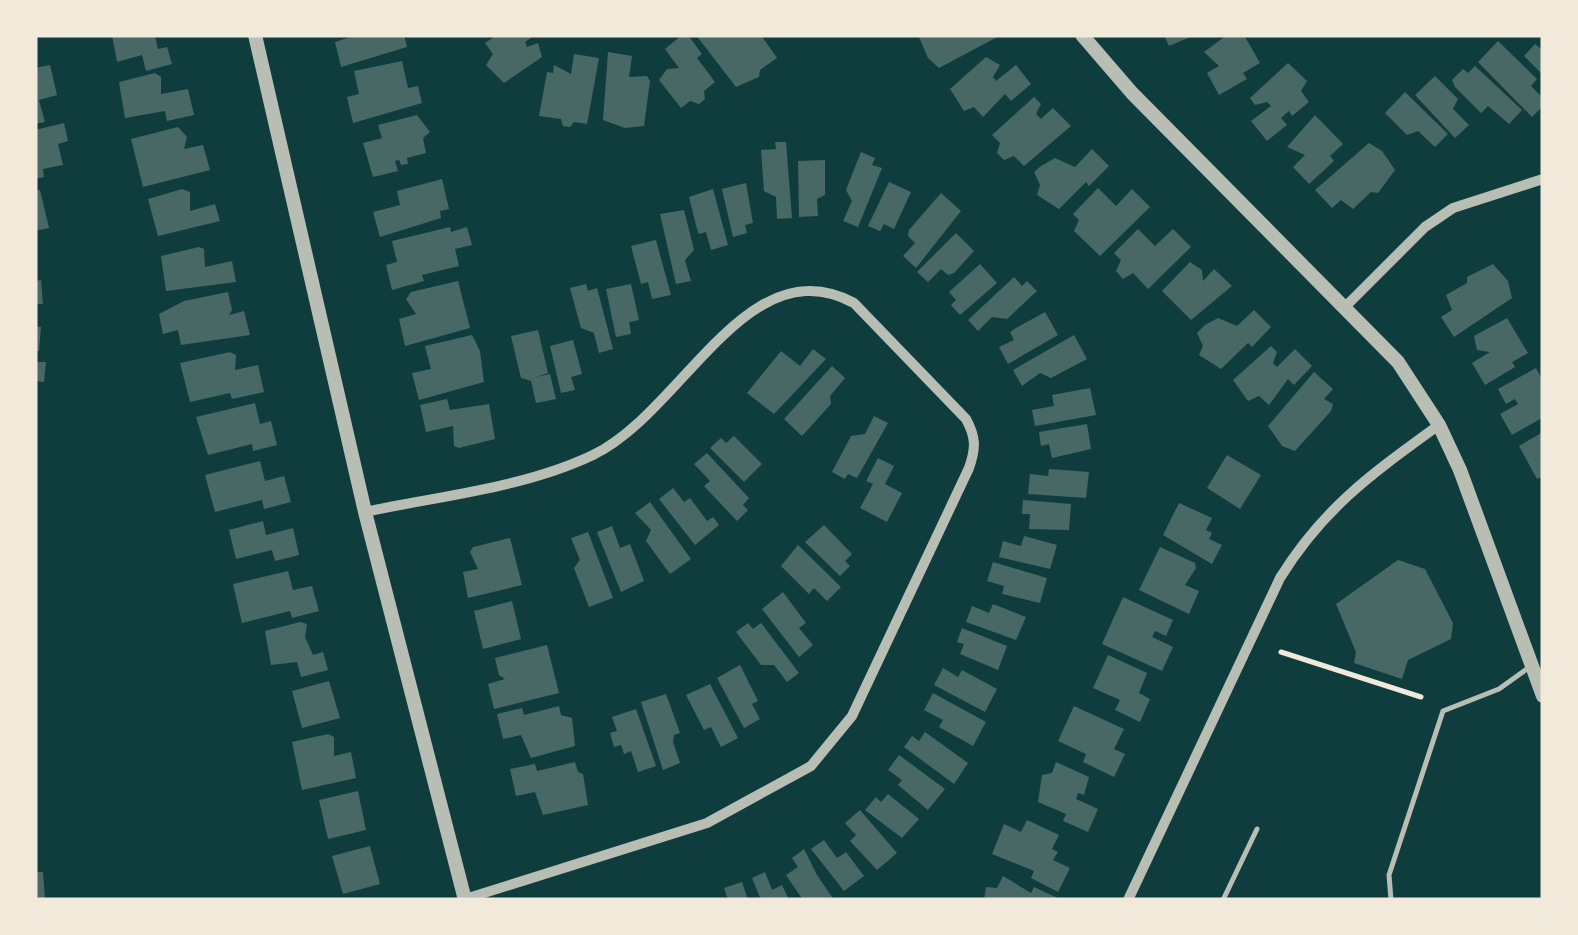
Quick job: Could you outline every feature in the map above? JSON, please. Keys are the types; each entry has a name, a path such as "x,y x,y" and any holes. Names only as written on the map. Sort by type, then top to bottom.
{"street":[{"path":"254,35 365,512 465,900 707,823 810,766 852,716 969,468 975,450 974,433 966,418 854,303 834,292 798,289 772,296 745,315 658,407 625,437 592,455 526,477 365,512"},
{"path":"1082,35 1132,93 1398,362 1439,425 1538,663 1543,696"},
{"path":"1346,306 1424,226 1453,208 1543,178"},
{"path":"1128,900 1280,578 1299,548 1358,482 1439,425"}],"lane":[{"path":"1391,900 1389,875 1443,711 1499,689 1538,663"},
{"path":"1223,900 1256,829"}],"path":[{"path":"1281,652 1421,697"}],"building":[{"path":"112,35 155,36 158,49 167,47 172,64 146,71 142,55 117,62"},
{"path":"357,35 404,35 407,47 341,67 335,42"},
{"path":"497,35 535,35 525,42 527,47 538,43 542,57 504,83 486,65 493,54 485,43"},
{"path":"682,35 688,35 702,54 697,58 715,82 704,91 705,99 699,104 690,101 681,108 659,80 667,69 679,68 665,49"},
{"path":"696,35 761,35 777,58 760,70 759,77 736,87"},
{"path":"918,35 1001,35 939,68 928,58"},
{"path":"1164,35 1195,35 1169,46"},
{"path":"1227,35 1244,35 1260,63 1243,73 1247,79 1219,95 1207,73 1219,66 1204,52"},
{"path":"1498,41 1537,79 1531,86 1543,98 1543,106 1532,117 1478,62"},
{"path":"1535,44 1540,48 1543,45 1543,75 1524,56"},
{"path":"608,52 632,56 629,77 647,76 650,81 644,126 625,128 603,120"},
{"path":"574,54 599,58 587,124 574,122 570,127 563,126 561,119 539,116 547,72 553,73 554,65 571,74"},
{"path":"986,57 1000,65 993,77 996,81 1016,65 1031,84 1011,101 1005,94 983,117 974,107 964,111 950,89"},
{"path":"402,61 408,88 418,86 422,103 353,123 347,97 359,94 354,71"},
{"path":"1288,63 1307,81 1301,91 1309,102 1292,116 1289,111 1281,118 1287,125 1267,141 1251,121 1271,106 1267,102 1255,105 1250,98"},
{"path":"50,65 57,95 39,100 45,122 35,124 35,68"},
{"path":"1475,66 1522,110 1509,124 1488,106 1481,113 1455,87 1452,80 1463,69 1468,73"},
{"path":"155,73 161,77 161,94 188,89 194,115 167,121 165,111 125,118 119,82"},
{"path":"1435,76 1458,99 1453,109 1469,125 1455,138 1415,95"},
{"path":"1405,92 1448,134 1435,147 1418,131 1407,135 1385,113"},
{"path":"1034,97 1041,104 1036,114 1041,119 1053,108 1071,126 1024,166 1014,156 1004,160 997,153 1000,143 992,135"},
{"path":"417,115 430,132 423,138 426,153 407,158 408,164 395,161 398,171 373,177 363,143 382,138 378,125"},
{"path":"1315,115 1343,144 1330,156 1334,161 1309,184 1293,167 1305,155 1287,147"},
{"path":"64,123 68,141 58,144 63,165 43,169 44,177 35,179 35,130"},
{"path":"178,127 187,137 184,149 203,145 210,170 143,187 131,139"},
{"path":"775,142 786,142 792,218 777,219 776,197 764,191 761,150 776,149"},
{"path":"1369,143 1382,151 1395,170 1378,193 1371,192 1353,209 1341,200 1332,208 1315,190"},
{"path":"1092,149 1109,166 1089,186 1086,182 1059,209 1037,195 1040,185 1034,172 1041,166 1055,158 1075,167"},
{"path":"861,152 875,158 872,165 882,168 858,227 843,221 852,201 846,190"},
{"path":"825,160 825,195 817,199 818,216 799,217 798,161"},
{"path":"442,179 449,209 440,211 441,218 380,237 373,212 400,205 397,191"},
{"path":"889,182 911,192 894,229 884,224 880,231 868,226"},
{"path":"746,183 753,223 745,225 747,233 733,237 722,189"},
{"path":"1098,188 1116,206 1132,189 1150,207 1100,256 1074,231 1079,220 1073,214"},
{"path":"182,189 190,192 190,211 215,204 220,221 158,236 148,199"},
{"path":"713,189 728,245 711,250 706,232 699,234 689,197"},
{"path":"40,190 49,228 35,231 35,191"},
{"path":"941,193 961,211 916,268 903,256 915,243 908,236 909,230"},
{"path":"684,210 694,250 685,260 691,281 676,284 660,214"},
{"path":"450,227 451,232 467,227 472,245 455,249 459,266 422,275 424,281 392,290 386,265 397,262 392,241"},
{"path":"1138,229 1155,246 1173,229 1191,247 1148,289 1133,273 1123,279 1116,271 1121,260 1114,253"},
{"path":"956,233 974,251 954,273 948,275 941,269 928,282 917,272"},
{"path":"656,240 671,295 652,299 648,282 641,284 631,246"},
{"path":"204,249 205,267 232,261 236,282 166,291 161,256"},
{"path":"1190,262 1202,270 1203,281 1214,269 1232,286 1191,320 1162,291"},
{"path":"980,264 997,283 960,315 951,305 956,300 949,292"},
{"path":"1493,264 1508,281 1512,298 1454,337 1441,317 1452,310 1446,295 1467,283 1467,277"},
{"path":"1014,277 1022,286 1027,281 1037,291 1007,319 992,317 978,331 968,320"},
{"path":"41,280 43,304 35,304 35,281"},
{"path":"458,281 470,328 405,346 399,319 416,314 406,299 411,292"},
{"path":"586,284 588,291 597,288 613,349 599,353 594,333 581,328 570,288"},
{"path":"631,284 639,320 629,322 631,334 616,337 606,289"},
{"path":"228,292 232,310 229,315 244,311 250,335 181,345 178,330 163,334 159,314 184,301"},
{"path":"1254,310 1271,327 1252,347 1248,343 1221,369 1199,355 1203,346 1197,333 1205,325 1218,318 1237,326"},
{"path":"1045,312 1058,335 1008,364 999,347 1014,340 1010,332"},
{"path":"1507,318 1528,353 1512,362 1515,367 1485,385 1472,363 1490,352 1477,350 1474,336"},
{"path":"35,326 41,327 39,351 35,351"},
{"path":"538,330 548,373 536,377 550,374 556,399 536,403 531,381 521,378 511,336"},
{"path":"472,335 480,351 484,382 419,400 412,373 431,369 425,346"},
{"path":"1074,335 1087,359 1051,378 1040,373 1022,386 1013,370"},
{"path":"573,340 582,374 571,377 575,390 561,393 550,346"},
{"path":"1271,346 1277,352 1273,363 1277,367 1295,349 1312,366 1294,385 1288,379 1269,405 1259,396 1248,401 1233,380"},
{"path":"813,349 826,359 774,414 747,393 781,351 800,366"},
{"path":"230,352 236,355 235,370 258,365 264,392 232,399 230,393 190,402 180,363"},
{"path":"35,362 46,362 44,382 35,381"},
{"path":"832,366 845,378 830,396 831,404 802,436 784,419"},
{"path":"1536,368 1543,381 1542,418 1512,435 1500,414 1518,404 1515,399 1506,404 1498,389"},
{"path":"1314,372 1333,389 1324,399 1333,404 1295,451 1282,446 1268,426"},
{"path":"1090,388 1096,415 1035,426 1032,410 1054,406 1052,395"},
{"path":"447,399 450,410 489,404 495,439 459,448 454,446 453,426 426,432 420,405"},
{"path":"255,403 260,424 271,421 277,445 253,451 252,444 208,455 196,417"},
{"path":"874,416 888,423 857,478 848,474 845,479 832,472 851,436 865,434"},
{"path":"1087,424 1091,449 1052,458 1049,444 1041,446 1039,432"},
{"path":"1543,432 1543,476 1537,479 1519,446"},
{"path":"734,436 762,464 744,482 710,448 721,438 726,443"},
{"path":"707,453 749,498 743,505 748,510 737,521 704,486 710,481 694,464"},
{"path":"1227,455 1261,475 1240,509 1207,488"},
{"path":"878,458 894,466 885,484 902,493 887,522 860,508 873,484 866,481"},
{"path":"260,461 265,481 284,476 291,502 264,509 262,500 215,512 205,475"},
{"path":"1049,469 1089,472 1086,498 1028,494 1030,474 1048,476"},
{"path":"673,488 684,502 690,498 707,521 713,517 719,525 695,545 659,499"},
{"path":"1023,500 1071,504 1069,530 1029,529 1030,514 1022,514"},
{"path":"650,502 691,559 670,574 646,541 651,530 635,513"},
{"path":"1179,503 1212,518 1206,530 1212,533 1209,539 1222,545 1212,564 1163,535"},
{"path":"263,521 266,535 293,528 299,555 275,561 272,550 236,559 229,530"},
{"path":"824,525 852,554 845,561 850,566 840,576 805,542"},
{"path":"612,526 620,548 630,544 644,581 621,592 597,532"},
{"path":"588,532 613,598 589,607 574,568 580,560 571,538"},
{"path":"1024,536 1057,545 1050,569 999,557 1003,541 1021,546"},
{"path":"510,538 522,585 468,598 463,572 478,569 470,552 473,547"},
{"path":"798,545 841,587 827,601 814,588 809,594 781,566"},
{"path":"1160,547 1195,563 1185,585 1199,591 1189,614 1139,590"},
{"path":"1398,560 1425,569 1453,623 1451,639 1408,660 1402,679 1354,663 1356,652 1336,604"},
{"path":"993,562 1047,578 1040,603 1002,594 1004,586 987,581"},
{"path":"288,571 293,590 312,586 319,611 292,618 290,611 242,623 233,584"},
{"path":"783,592 806,623 799,628 813,645 799,657 762,609"},
{"path":"1123,597 1173,620 1166,636 1155,631 1152,637 1173,647 1162,671 1102,644"},
{"path":"512,601 521,639 483,649 474,611"},
{"path":"993,604 1026,617 1016,640 966,622 972,606 989,613"},
{"path":"300,622 307,624 305,637 313,655 323,652 328,670 301,677 297,662 271,665 265,631"},
{"path":"748,623 753,629 761,623 799,673 787,682 774,665 761,665 736,632"},
{"path":"962,628 1007,646 998,670 960,654 964,644 957,642"},
{"path":"547,645 559,693 494,709 488,684 505,679 499,675 495,658"},
{"path":"1108,655 1147,673 1139,693 1150,699 1140,722 1115,710 1120,700 1093,688"},
{"path":"740,665 758,701 752,704 760,719 744,728 717,678"},
{"path":"943,668 958,677 962,670 997,689 985,712 934,685"},
{"path":"329,681 340,718 302,728 292,691"},
{"path":"710,684 738,738 721,747 711,727 704,730 686,695"},
{"path":"933,693 986,722 973,746 939,727 943,720 924,710"},
{"path":"666,694 680,733 674,735 673,742 680,763 663,770 641,702"},
{"path":"559,706 561,715 572,718 575,746 531,758 521,735 503,739 497,714 522,708 524,715"},
{"path":"1074,706 1124,729 1114,749 1125,754 1114,777 1083,762 1086,754 1058,741"},
{"path":"636,709 656,766 638,772 631,751 624,754 621,745 614,747 610,733 617,731 612,717"},
{"path":"925,732 968,763 954,784 904,747 912,736 919,741"},
{"path":"328,734 334,737 334,756 351,752 356,778 302,790 292,742"},
{"path":"899,755 945,789 928,810 898,785 902,780 888,770"},
{"path":"575,762 578,772 583,774 588,805 543,815 535,792 516,796 510,769 535,764 537,771"},
{"path":"1056,762 1089,777 1084,795 1078,793 1076,799 1098,809 1088,832 1063,821 1066,814 1038,802 1042,775 1052,773"},
{"path":"358,791 366,830 328,839 319,800"},
{"path":"888,794 919,819 902,838 865,810 876,797 881,802"},
{"path":"860,810 897,853 877,870 850,841 856,835 845,823"},
{"path":"1027,820 1059,835 1052,849 1058,852 1053,860 1070,868 1058,892 1031,878 1034,871 992,854 1004,824 1021,832"},
{"path":"824,840 837,858 846,852 864,876 844,891 811,849"},
{"path":"370,846 380,884 343,894 332,856"},
{"path":"804,849 834,900 803,900 786,875 798,867 792,858"},
{"path":"35,872 43,872 45,900 35,900"},
{"path":"765,872 772,890 782,885 789,900 761,900 752,878"},
{"path":"1003,876 1031,893 1034,887 1062,900 984,900 986,887 997,888"},
{"path":"742,882 748,900 728,900 724,888"}]}
